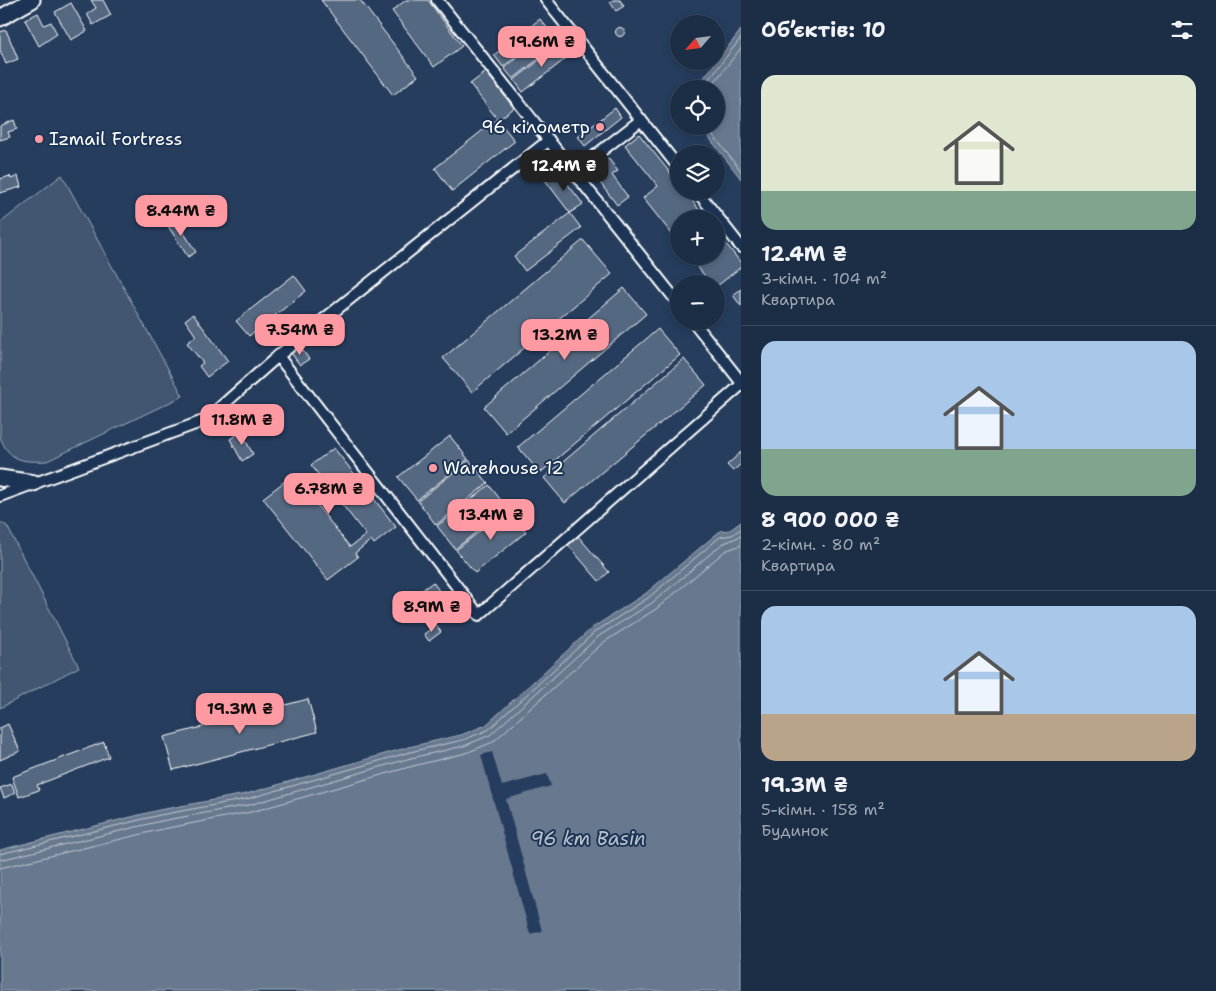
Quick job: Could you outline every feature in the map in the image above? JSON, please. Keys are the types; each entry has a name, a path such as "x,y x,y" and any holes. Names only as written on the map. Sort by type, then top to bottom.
{"street":[{"path":"0,18 32,0"},
{"path":"437,0 670,293"},
{"path":"546,0 670,157"},
{"path":"574,172 641,120"},
{"path":"0,496 206,420 278,356 549,140"},
{"path":"704,200 741,247"},
{"path":"278,356 479,615 741,383 700,330"},
{"path":"0,478 34,483"}],"shaded area":[{"path":"62,175 183,396 47,461 31,461 18,459 13,456 0,437 0,223"},
{"path":"0,522 7,526 79,667 0,708"}],"water":[{"path":"741,30 741,179 725,158 725,145 715,145 707,135 725,135 725,80 702,80 710,70 725,70 725,51"},
{"name":"96 km Basin","path":"741,522 741,991 0,991 0,850 159,810 246,794 409,747 461,735 486,725 592,628 645,594 720,531 730,530"}],"pier":[{"path":"492,752 502,786 547,774 551,786 506,799 542,931 530,934 481,755"}],"building":[{"path":"91,0 103,0 111,15 93,25 87,14 96,8"},
{"path":"321,0 360,0 418,76 393,95"},
{"path":"406,0 428,0 462,46 434,67 392,11"},
{"path":"620,0 624,6 616,11 610,2"},
{"path":"71,3 87,31 71,40 55,12"},
{"path":"38,13 44,25 51,22 57,34 39,46 25,20"},
{"path":"540,19 549,30 503,67 494,55"},
{"path":"620,28 624,32 620,36 616,32"},
{"path":"6,30 18,59 6,64 0,50 0,32"},
{"path":"550,31 559,43 513,79 504,68"},
{"path":"560,44 569,56 523,92 514,80"},
{"path":"486,72 514,108 498,120 470,84"},
{"name":"96 кілометр","path":"615,108 621,117 585,146 578,137"},
{"path":"497,119 515,141 452,191 435,168"},
{"path":"14,120 17,129 8,132 10,137 0,140 0,126"},
{"path":"639,134 670,173 670,200 692,200 699,210 670,210 670,232 643,198 658,186 625,145"},
{"path":"608,158 618,171 612,175 628,197 617,205 591,171"},
{"path":"557,170 583,204 570,213 545,180"},
{"path":"10,176 11,179 18,176 21,187 0,193 0,179"},
{"path":"570,213 581,228 525,271 514,256"},
{"path":"174,217 196,252 188,257 166,223"},
{"path":"583,240 612,274 472,392 443,358"},
{"path":"725,243 741,263 741,267 725,280 725,275 704,275 696,265 725,265"},
{"path":"294,275 306,291 249,336 236,321"},
{"path":"624,288 646,314 506,433 484,407"},
{"path":"741,289 741,306 733,295"},
{"path":"193,314 228,361 207,377 199,366 203,363 187,343 196,336 185,320"},
{"path":"658,329 680,355 540,473 518,447"},
{"path":"300,347 309,359 300,365 291,353"},
{"path":"684,359 706,385 565,503 544,478"},
{"path":"241,432 253,454 242,461 230,439"},
{"name":"Warehouse 12","path":"450,436 468,459 417,500 398,477"},
{"path":"334,448 396,527 374,544 371,540 355,553 358,557 328,580 263,498 293,475 350,547 366,535 311,465"},
{"path":"741,452 741,464 733,471 727,465"},
{"path":"469,460 488,483 436,525 418,501"},
{"path":"489,485 507,508 455,549 437,526"},
{"path":"508,509 526,532 475,573 456,550"},
{"path":"578,536 609,572 599,581 568,545"},
{"path":"433,582 444,598 432,607 421,591"},
{"path":"436,625 441,632 429,641 424,634"},
{"path":"308,699 317,732 173,770 164,737"},
{"path":"8,724 20,751 0,760 0,728"},
{"path":"104,742 109,757 37,785 39,790 19,797 12,777"},
{"path":"12,784 15,793 4,798 0,788"}],"place":[{"name":"96 кілометр","path":"600,127"},
{"name":"Izmail Fortress","path":"39,139"},
{"name":"Warehouse 12","path":"433,468"}]}
